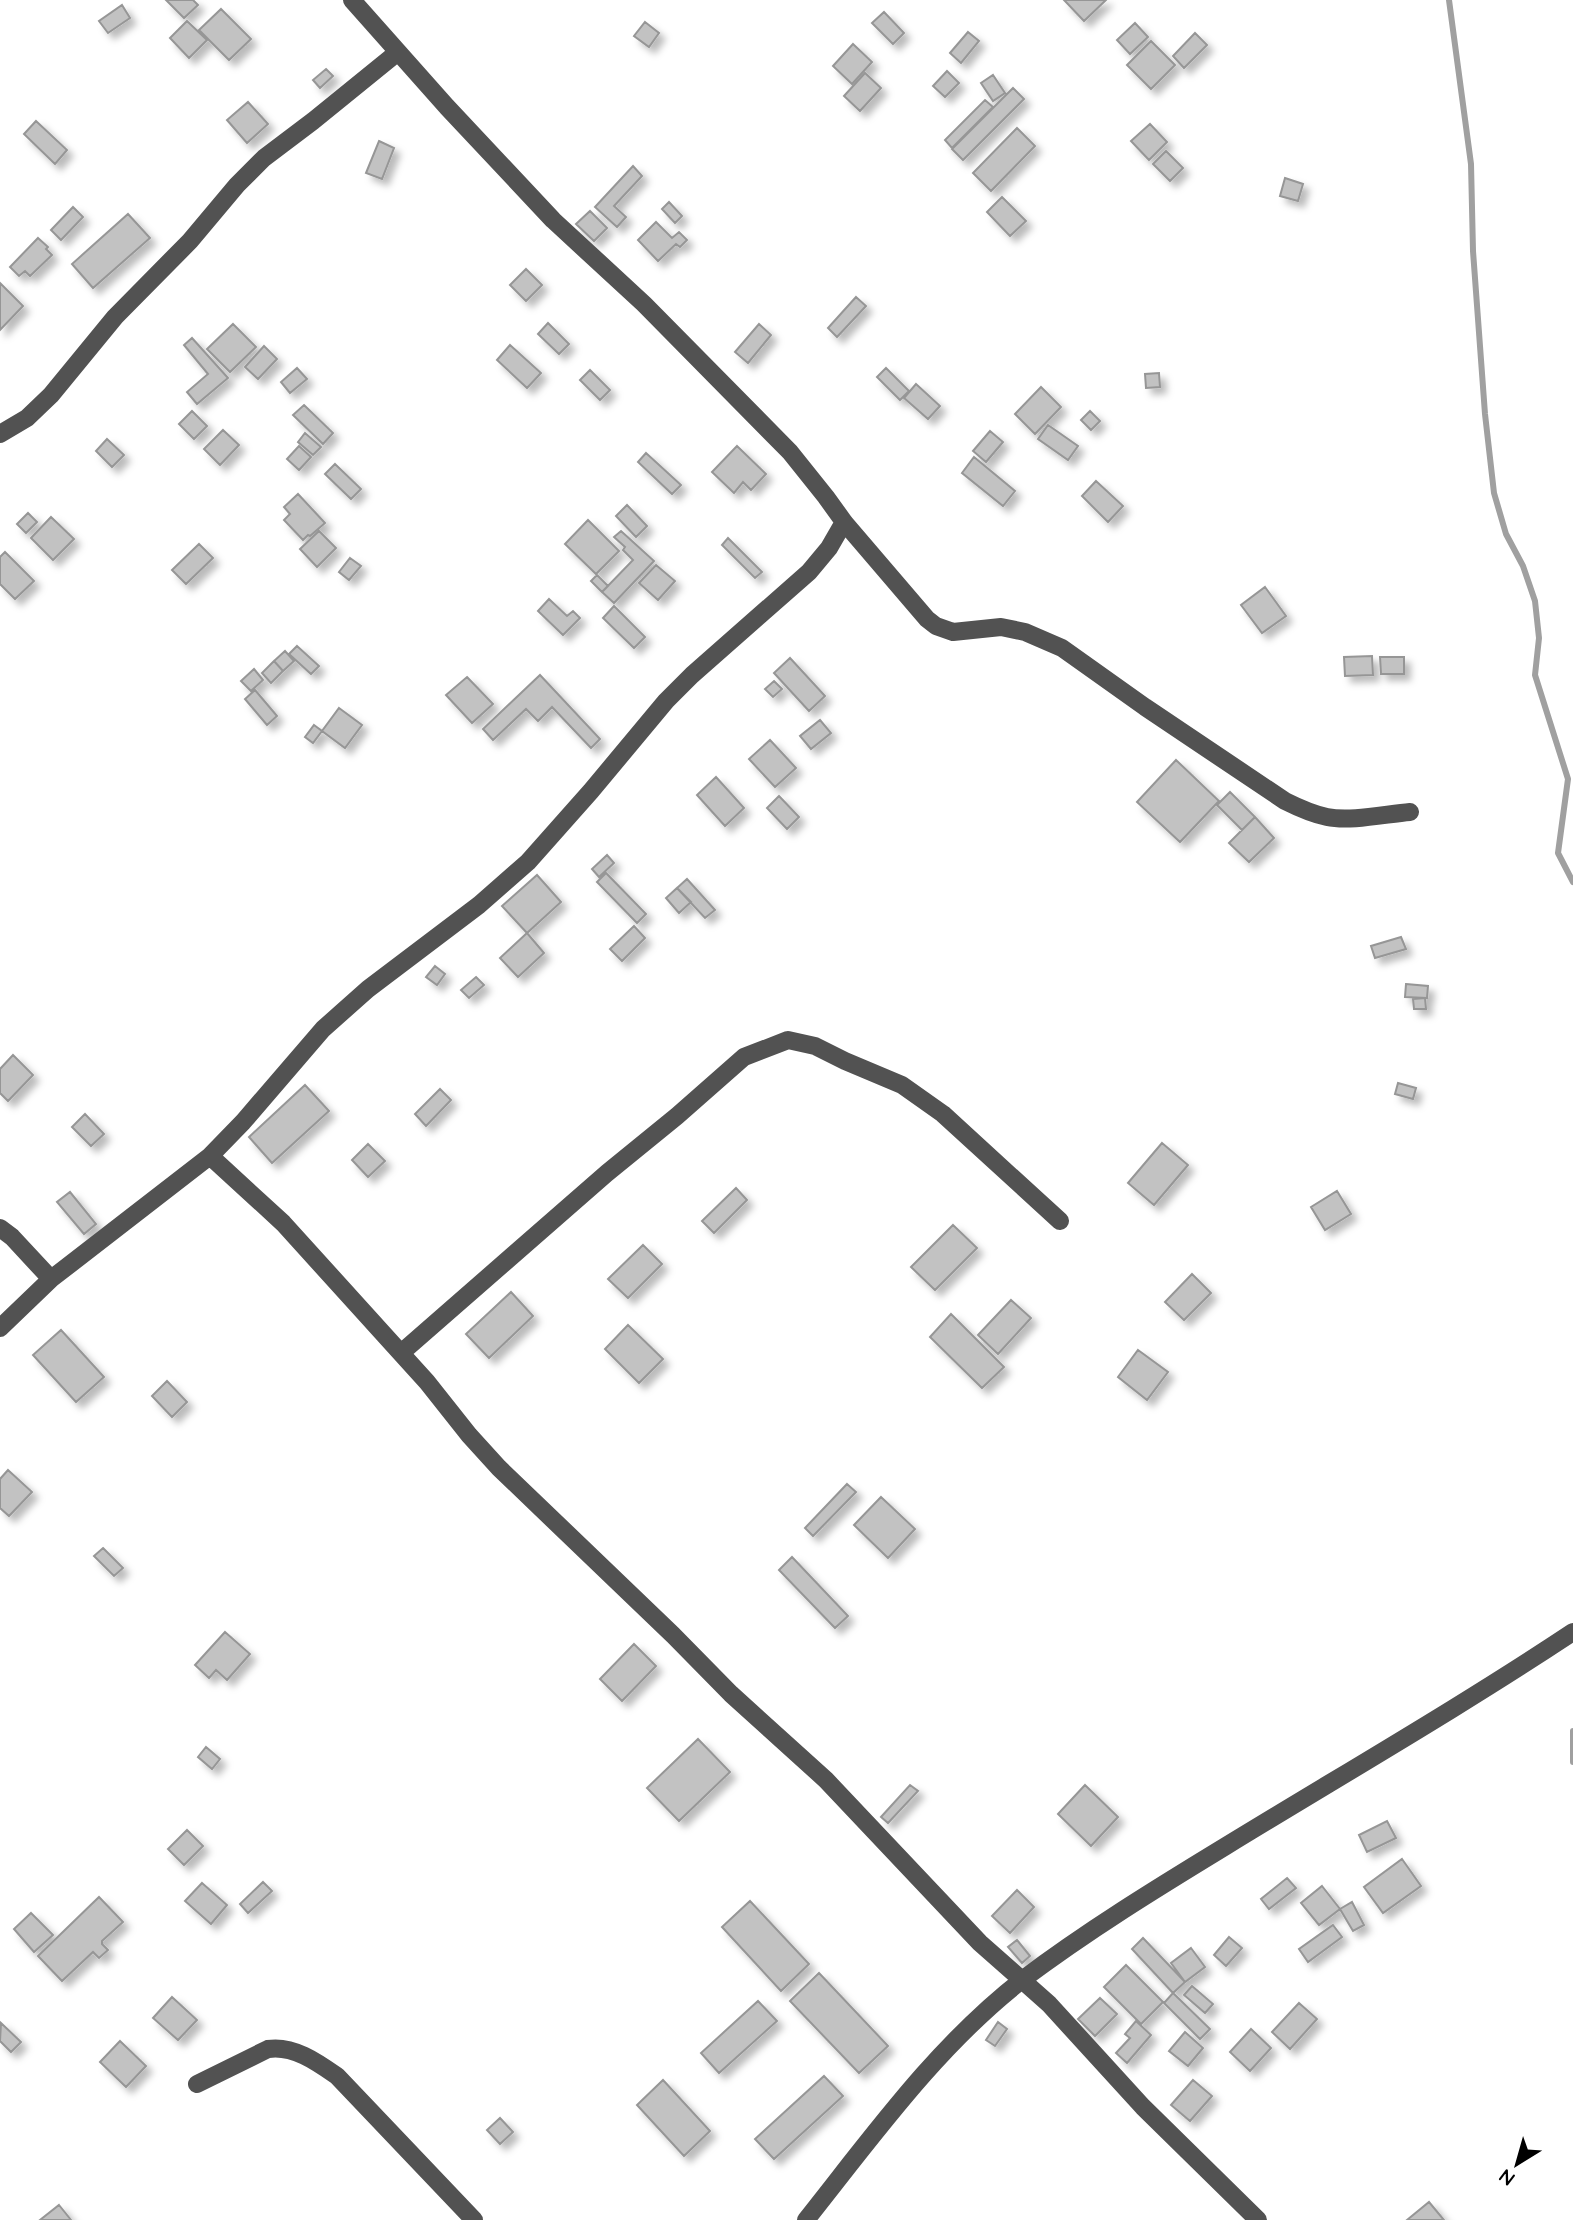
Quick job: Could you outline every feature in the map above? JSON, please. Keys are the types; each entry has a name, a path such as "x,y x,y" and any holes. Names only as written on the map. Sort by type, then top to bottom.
{"street":[{"path":"352,0 553,219 645,304 756,416 797,461 894,582 936,626 953,632 1001,627 1025,632 1062,648 1285,802 1303,810 1329,818 1410,811"},
{"path":"0,434 27,418 51,395 114,317 190,241 237,185 264,158 398,52"},
{"path":"0,1328 51,1279 210,1156 323,1029 368,989 502,887 591,791 666,701 808,572 829,548 844,522"},
{"path":"401,1353 744,1057 788,1040 815,1046 902,1085 943,1114 1060,1221"},
{"path":"210,1156 283,1223 401,1353 499,1468 732,1694 826,1780 980,1943 1049,2004 1143,2107 1258,2220"},
{"path":"0,1228 12,1237 51,1279"},
{"path":"806,2220 855,2156 915,2086 979,2018 1022,1981 1145,1896 1573,1632"},
{"path":"197,2084 268,2049 281,2047 309,2059 337,2076 474,2220"}],"building":[{"path":"166,0 193,0 198,5 184,18"},
{"path":"1064,0 1106,0 1084,21"},
{"path":"122,5 130,18 108,33 99,21"},
{"path":"221,9 251,39 229,60 199,30"},
{"path":"884,12 904,33 893,44 872,23"},
{"path":"187,21 207,40 189,58 170,38"},
{"path":"645,22 659,33 649,47 634,36"},
{"path":"1135,23 1148,37 1130,54 1117,40"},
{"path":"968,32 979,41 961,63 950,53"},
{"path":"1195,33 1207,45 1184,68 1173,56"},
{"path":"1151,41 1175,65 1151,89 1127,65"},
{"path":"853,44 872,62 852,84 833,66"},
{"path":"326,69 333,76 320,88 313,80"},
{"path":"947,71 959,83 945,97 933,86"},
{"path":"865,73 881,88 860,111 844,96"},
{"path":"993,75 1005,93 993,101 981,83"},
{"path":"1013,88 1024,99 963,160 952,149"},
{"path":"985,100 993,107 952,148 945,140"},
{"path":"248,102 268,124 247,143 227,120"},
{"path":"36,121 67,150 55,164 24,134"},
{"path":"1150,124 1167,142 1149,160 1131,141"},
{"path":"1017,128 1035,146 991,191 973,173"},
{"path":"379,141 394,148 382,179 366,173"},
{"path":"1166,151 1183,168 1170,181 1153,164"},
{"path":"633,166 642,176 614,206 626,217 617,227 595,207"},
{"path":"1285,178 1303,184 1298,201 1280,196"},
{"path":"1002,197 1026,221 1010,236 987,212"},
{"path":"669,202 682,216 675,223 662,209"},
{"path":"73,207 83,217 61,240 51,230"},
{"path":"590,211 607,228 594,241 576,224"},
{"path":"128,214 150,238 93,288 72,264"},
{"path":"656,222 672,238 679,232 687,240 680,247 676,244 658,261 638,240"},
{"path":"38,238 52,255 30,276 25,271 19,276 10,267"},
{"path":"526,269 542,285 526,301 510,285"},
{"path":"0,283 23,306 0,330"},
{"path":"856,297 866,306 837,337 828,328"},
{"path":"548,323 569,344 559,354 538,334"},
{"path":"233,324 256,347 230,372 207,349"},
{"path":"759,324 771,335 748,363 735,352"},
{"path":"192,338 228,378 197,404 187,392 208,374 184,345"},
{"path":"510,345 541,373 527,388 497,360"},
{"path":"264,346 277,359 258,379 245,367"},
{"path":"297,368 307,379 290,393 281,382"},
{"path":"886,368 909,391 900,400 877,377"},
{"path":"590,370 610,390 600,400 580,380"},
{"path":"1159,373 1160,387 1146,388 1145,374"},
{"path":"916,384 940,406 928,419 904,398"},
{"path":"1041,387 1061,407 1035,434 1015,414"},
{"path":"304,405 333,433 323,444 293,415"},
{"path":"192,411 207,426 194,439 179,424"},
{"path":"1090,411 1100,421 1091,430 1081,420"},
{"path":"1048,425 1078,446 1068,460 1038,439"},
{"path":"223,430 239,445 220,465 204,449"},
{"path":"990,431 1003,442 986,462 973,451"},
{"path":"305,433 321,447 313,455 298,442"},
{"path":"107,439 124,455 112,467 96,451"},
{"path":"299,446 311,457 299,470 287,459"},
{"path":"737,446 766,474 751,490 743,482 734,493 712,472"},
{"path":"646,453 681,485 672,494 638,462"},
{"path":"974,457 1015,491 1003,506 962,473"},
{"path":"335,464 361,489 351,499 325,474"},
{"path":"1096,481 1123,506 1108,522 1082,496"},
{"path":"298,494 325,523 303,540 284,520 290,514 284,507"},
{"path":"627,505 647,526 636,537 616,516"},
{"path":"28,513 37,522 26,533 17,524"},
{"path":"51,517 74,539 53,560 31,538"},
{"path":"588,520 619,551 596,574 565,544"},
{"path":"319,531 336,548 317,567 300,549"},
{"path":"621,531 654,561 614,603 602,592 633,560 623,550 625,547 614,537"},
{"path":"728,538 762,572 755,578 722,545"},
{"path":"199,544 213,558 186,584 172,570"},
{"path":"5,552 34,581 15,599 0,584 0,557"},
{"path":"350,558 361,566 349,580 339,572"},
{"path":"656,565 675,581 658,600 639,583"},
{"path":"597,575 608,586 602,592 591,581"},
{"path":"1265,587 1286,616 1262,633 1241,605"},
{"path":"549,599 567,616 573,611 580,618 563,635 538,611"},
{"path":"614,606 645,637 634,648 603,618"},
{"path":"297,646 319,666 311,674 289,654"},
{"path":"285,651 294,661 283,671 274,661"},
{"path":"1372,656 1373,675 1345,676 1344,657"},
{"path":"1380,657 1404,657 1404,674 1381,674"},
{"path":"790,658 825,696 809,711 774,673"},
{"path":"274,661 283,671 271,683 262,673"},
{"path":"254,669 263,680 251,691 241,681"},
{"path":"540,675 600,739 591,748 552,707 538,721 526,709 493,740 483,729"},
{"path":"467,677 493,704 472,723 446,695"},
{"path":"774,681 782,689 773,697 765,689"},
{"path":"255,690 277,716 267,725 245,699"},
{"path":"339,708 362,725 345,748 322,731"},
{"path":"820,720 831,733 811,749 800,736"},
{"path":"314,725 322,731 313,743 305,737"},
{"path":"770,740 796,768 775,787 749,759"},
{"path":"1176,760 1219,801 1180,842 1137,802"},
{"path":"716,777 744,808 725,826 697,795"},
{"path":"1230,792 1255,817 1242,830 1217,805"},
{"path":"779,796 799,817 787,829 767,808"},
{"path":"1255,817 1274,838 1249,862 1229,843"},
{"path":"607,855 614,863 599,877 592,869"},
{"path":"606,873 646,914 637,923 597,882"},
{"path":"537,875 561,902 527,933 502,906"},
{"path":"687,879 715,910 705,918 677,888"},
{"path":"677,888 691,902 679,913 666,898"},
{"path":"634,926 645,938 622,961 610,949"},
{"path":"527,933 544,953 518,977 500,958"},
{"path":"1401,937 1406,949 1375,958 1371,946"},
{"path":"435,966 445,974 437,985 426,977"},
{"path":"476,977 484,985 469,998 461,990"},
{"path":"1406,984 1428,986 1427,998 1405,997"},
{"path":"1425,998 1426,1009 1414,1009 1413,999"},
{"path":"13,1055 33,1075 8,1101 0,1093 0,1069"},
{"path":"1398,1083 1416,1088 1413,1099 1395,1094"},
{"path":"305,1085 329,1111 272,1163 249,1137"},
{"path":"440,1089 451,1100 426,1126 415,1114"},
{"path":"85,1114 104,1134 91,1146 72,1127"},
{"path":"1162,1143 1188,1165 1154,1205 1128,1183"},
{"path":"368,1144 385,1161 368,1177 352,1160"},
{"path":"736,1188 747,1200 714,1233 702,1221"},
{"path":"1337,1191 1351,1214 1325,1230 1311,1207"},
{"path":"70,1192 96,1224 84,1234 57,1202"},
{"path":"953,1225 977,1248 935,1290 911,1267"},
{"path":"643,1245 662,1264 628,1298 608,1279"},
{"path":"1192,1274 1211,1293 1184,1320 1165,1302"},
{"path":"511,1292 533,1316 489,1358 466,1334"},
{"path":"1011,1300 1031,1318 998,1354 978,1335"},
{"path":"951,1314 1004,1367 982,1388 930,1337"},
{"path":"628,1325 663,1359 639,1383 605,1349"},
{"path":"61,1330 104,1377 76,1402 33,1355"},
{"path":"1138,1350 1168,1372 1147,1400 1118,1377"},
{"path":"167,1381 187,1402 172,1417 152,1396"},
{"path":"8,1470 32,1492 9,1516 0,1508 0,1479"},
{"path":"847,1484 856,1492 813,1536 805,1528"},
{"path":"881,1497 915,1529 888,1558 854,1525"},
{"path":"103,1548 123,1568 114,1576 94,1556"},
{"path":"792,1557 848,1616 835,1628 779,1570"},
{"path":"225,1632 250,1654 227,1680 216,1670 209,1678 195,1665"},
{"path":"634,1644 656,1666 622,1701 600,1679"},
{"path":"698,1739 730,1772 679,1821 647,1788"},
{"path":"206,1747 220,1759 212,1769 198,1757"},
{"path":"910,1785 918,1791 888,1823 881,1817"},
{"path":"1085,1785 1118,1817 1091,1846 1058,1814"},
{"path":"1387,1821 1396,1838 1367,1852 1359,1835"},
{"path":"187,1830 203,1846 184,1865 168,1849"},
{"path":"1402,1859 1421,1886 1383,1913 1364,1887"},
{"path":"1287,1878 1296,1888 1269,1909 1261,1899"},
{"path":"263,1882 272,1891 248,1913 240,1904"},
{"path":"202,1883 227,1905 211,1924 185,1901"},
{"path":"1322,1886 1340,1909 1319,1925 1301,1903"},
{"path":"1017,1890 1034,1907 1010,1933 992,1916"},
{"path":"99,1897 123,1922 102,1941 108,1950 99,1958 93,1952 62,1981 38,1956"},
{"path":"750,1901 809,1964 781,1991 722,1927"},
{"path":"1352,1902 1364,1925 1353,1931 1340,1909"},
{"path":"31,1913 53,1935 34,1952 14,1929"},
{"path":"1333,1925 1342,1937 1308,1962 1299,1949"},
{"path":"1229,1937 1242,1948 1226,1966 1214,1955"},
{"path":"1143,1938 1185,1982 1173,1993 1132,1949"},
{"path":"1017,1940 1030,1956 1022,1963 1008,1947"},
{"path":"1191,1948 1205,1967 1185,1982 1171,1963"},
{"path":"1126,1965 1163,2002 1141,2024 1104,1987"},
{"path":"819,1973 888,2046 859,2073 790,2001"},
{"path":"1192,1986 1213,2004 1205,2013 1184,1995"},
{"path":"1173,1993 1210,2029 1200,2039 1164,2003"},
{"path":"172,1997 197,2020 178,2040 153,2018"},
{"path":"1100,1998 1117,2014 1095,2036 1078,2019"},
{"path":"758,2001 777,2021 719,2073 701,2053"},
{"path":"1299,2003 1317,2019 1290,2049 1272,2032"},
{"path":"1136,2021 1151,2035 1127,2063 1116,2053 1130,2038 1125,2034"},
{"path":"998,2022 1007,2029 995,2046 986,2040"},
{"path":"1,2023 21,2042 11,2052 0,2041"},
{"path":"1251,2029 1271,2048 1250,2071 1230,2052"},
{"path":"1185,2032 1203,2048 1188,2066 1169,2051"},
{"path":"120,2041 146,2066 126,2087 100,2062"},
{"path":"824,2076 843,2096 774,2159 755,2139"},
{"path":"663,2080 710,2131 684,2156 637,2105"},
{"path":"1193,2080 1212,2096 1190,2121 1171,2105"},
{"path":"500,2118 513,2132 500,2144 487,2130"},
{"path":"1429,2202 1444,2220 1407,2220"},
{"path":"59,2205 71,2220 40,2220"}],"waterway":[{"path":"1449,0 1471,164 1473,251 1485,414 1494,493 1506,534 1523,566 1535,601 1539,638 1535,675 1568,779 1558,853 1573,882"},
{"path":"1573,1731 1573,1762"}]}
